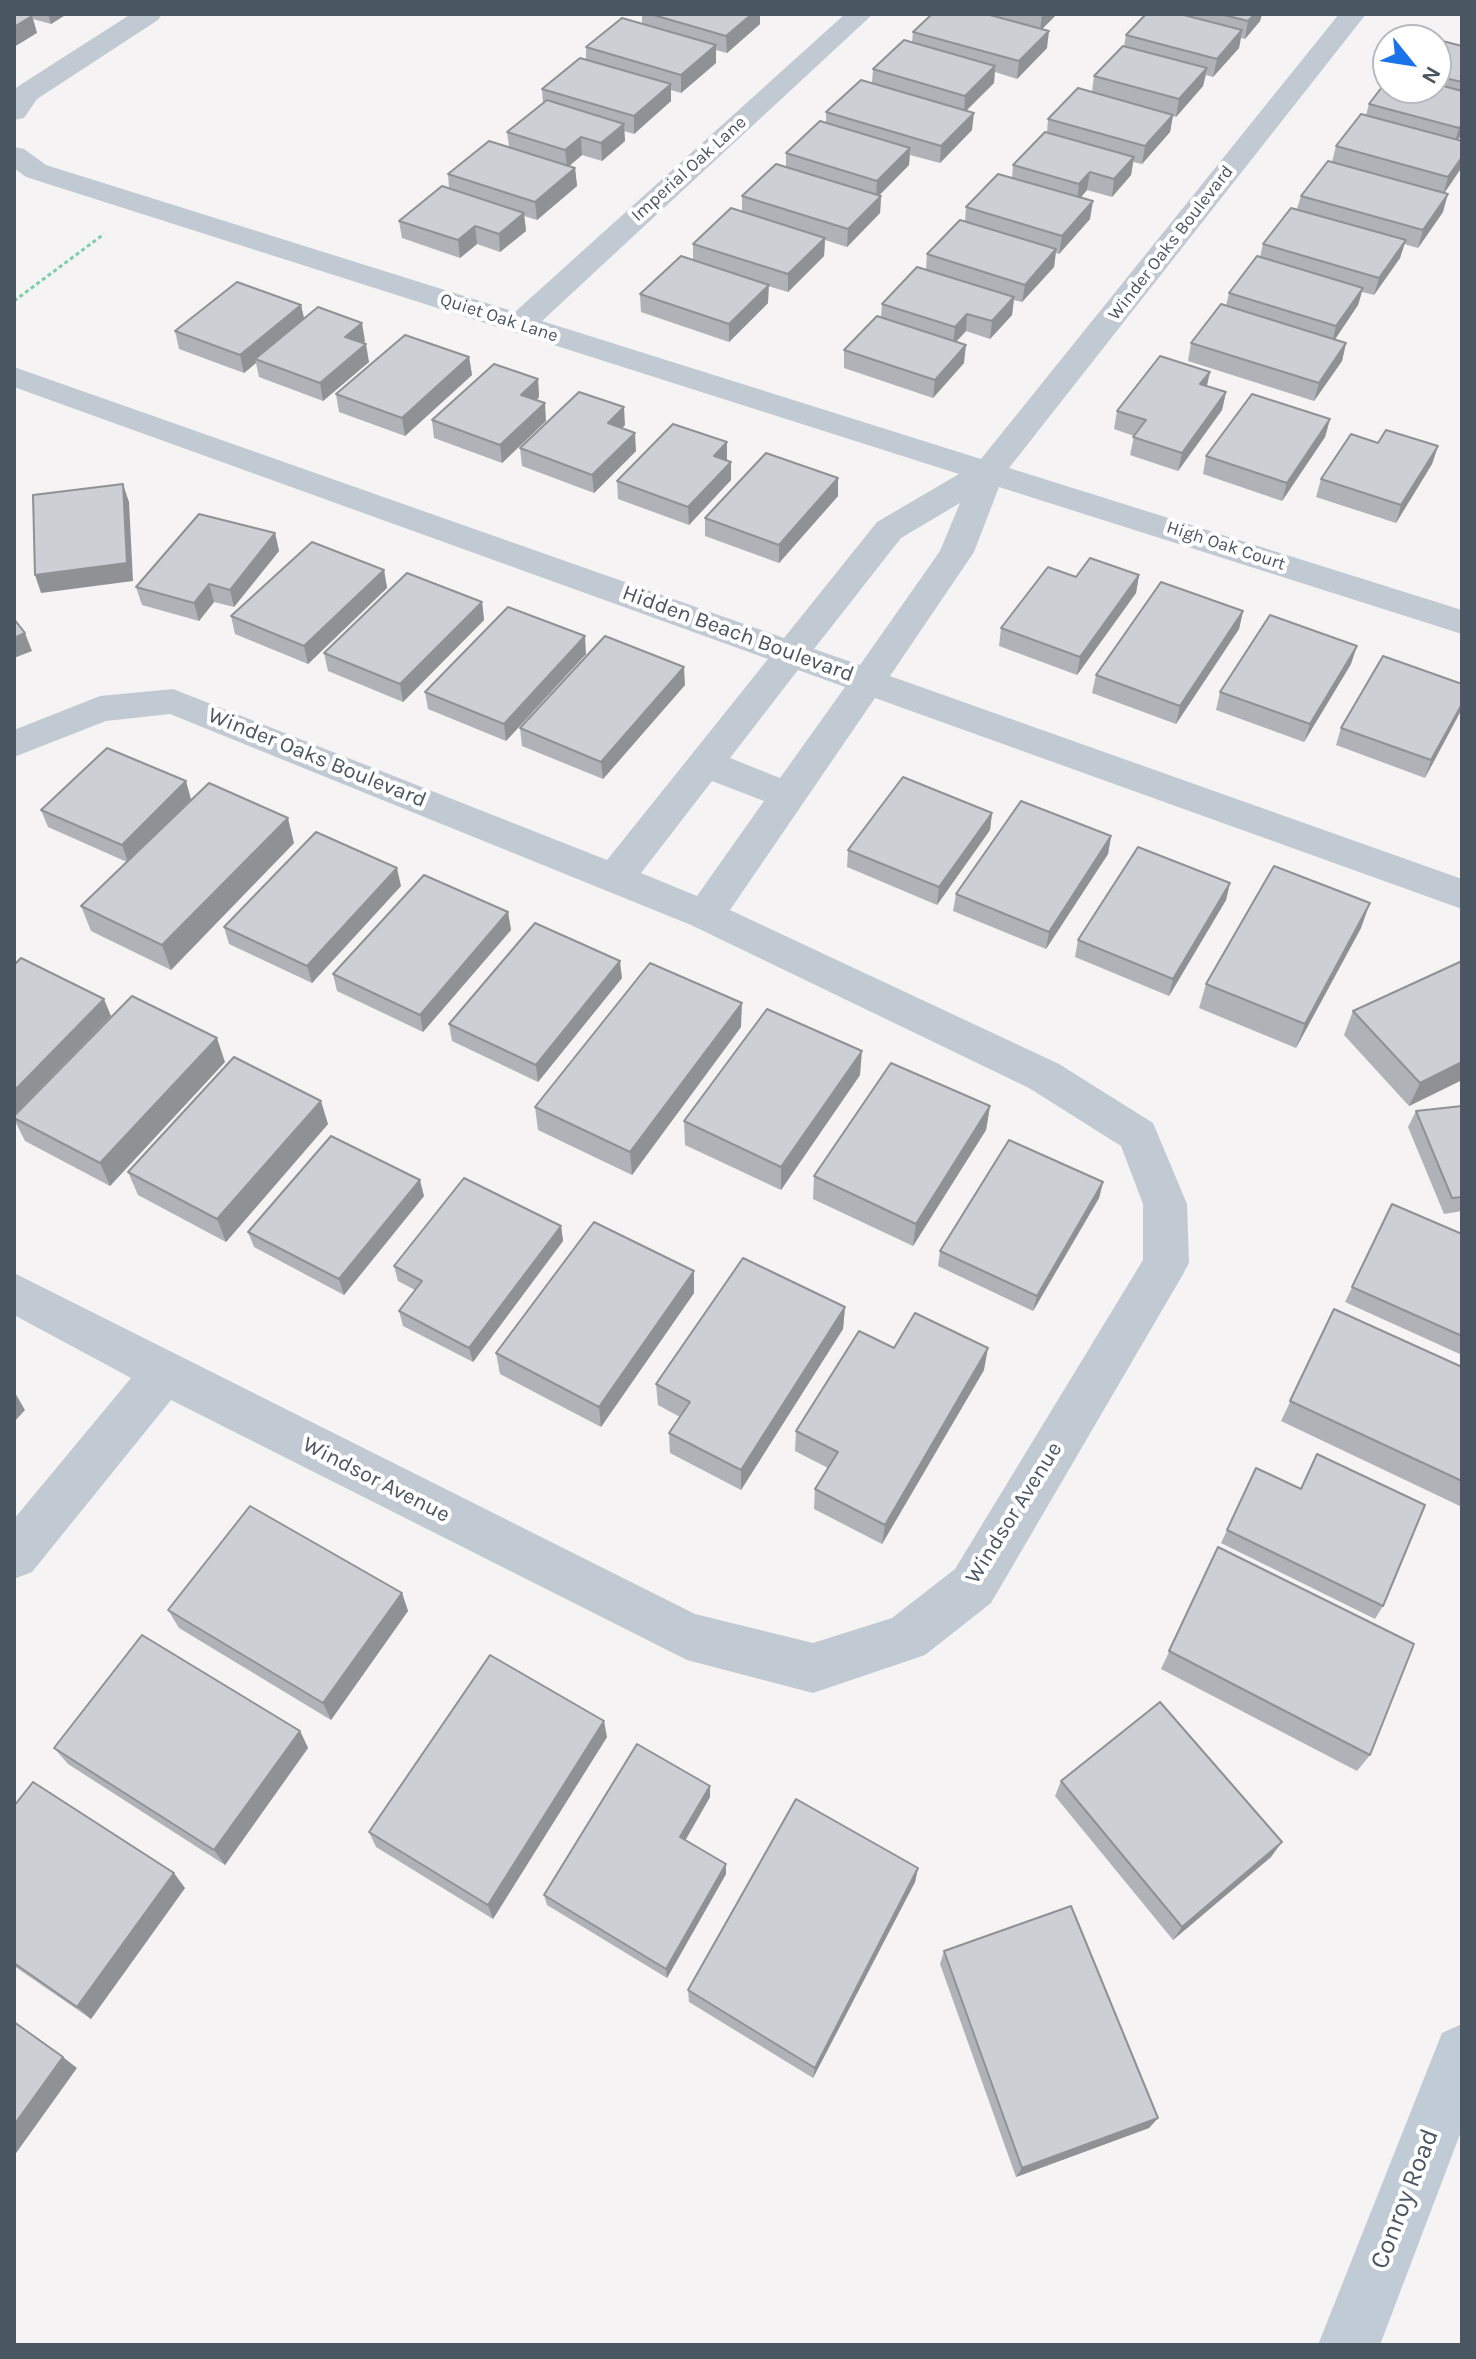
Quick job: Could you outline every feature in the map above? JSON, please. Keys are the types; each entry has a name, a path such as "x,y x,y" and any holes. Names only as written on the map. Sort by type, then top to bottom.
{"main road":[{"name":"Conroy Road","path":"1349,2345 1462,2053"}],"street":[{"path":"14,112 27,93 149,14"},
{"name":"Imperial Oak Lane","path":"519,325 860,14"},
{"name":"Winder Oaks Boulevard","path":"14,744 100,709 173,701 705,915 957,552 989,471 1353,14"},
{"name":"Quiet Oak Lane","path":"14,155 36,171 989,471"},
{"name":"Hidden Beach Boulevard","path":"14,376 1462,894"},
{"name":"Winder Oaks Boulevard","path":"615,878 889,530 989,471"},
{"name":"High Oak Court","path":"989,471 1462,622"},
{"path":"704,763 788,796"},
{"name":"Windsor Avenue","path":"14,1292 164,1373 687,1636 813,1668 907,1638 973,1586 1166,1263 1165,1204 1138,1135 1044,1076 705,915"},
{"path":"14,1556 164,1373"}],"path":[{"path":"14,301 143,205"}],"building":[{"path":"14,14 27,14 32,16 14,27"},
{"path":"650,14 752,14 726,36"},
{"path":"932,14 986,14 1049,31 1019,61 913,32"},
{"path":"1146,14 1180,14 1242,30 1217,59 1126,35"},
{"path":"1220,14 1255,14 1248,21"},
{"path":"622,18 716,45 681,75 586,47"},
{"path":"904,40 995,66 965,96 873,69"},
{"path":"1452,43 1462,46 1462,82 1452,80"},
{"path":"1123,46 1207,68 1179,99 1094,76"},
{"path":"580,58 671,84 634,116 542,89"},
{"path":"861,80 974,113 941,146 826,112"},
{"path":"1078,88 1173,115 1145,146 1048,119"},
{"path":"1452,88 1462,91 1462,124 1459,128 1369,104 1372,100 1372,104 1452,104"},
{"path":"547,100 624,124 601,143 581,137 565,150 507,132"},
{"path":"1361,114 1462,141 1462,157 1448,177 1336,146"},
{"path":"820,121 910,148 877,181 786,153"},
{"path":"1045,132 1134,157 1114,179 1090,172 1079,184 1013,165"},
{"path":"489,141 575,168 535,202 448,174"},
{"path":"1328,161 1448,194 1423,230 1301,196"},
{"path":"776,164 881,196 848,229 742,196"},
{"path":"998,174 1093,201 1062,236 966,207"},
{"path":"442,186 524,213 499,234 475,226 458,240 399,221"},
{"path":"731,208 825,238 788,274 693,244"},
{"path":"1291,208 1406,240 1379,278 1263,244"},
{"path":"960,220 1056,249 1025,285 927,254"},
{"path":"681,256 769,285 729,324 640,294"},
{"path":"1257,256 1363,288 1336,326 1229,293"},
{"path":"917,267 1014,297 992,321 967,314 955,327 882,304"},
{"path":"237,282 301,305 240,355 175,331"},
{"path":"1221,304 1346,343 1319,383 1191,343"},
{"path":"318,307 362,323 345,337 366,344 320,383 255,359"},
{"path":"877,316 966,345 935,380 844,350"},
{"path":"405,335 469,357 402,418 336,394"},
{"path":"1160,356 1210,372 1200,384 1226,392 1182,453 1133,437 1146,420 1117,411"},
{"path":"494,364 538,379 521,395 545,403 500,445 432,420"},
{"path":"579,392 624,407 608,423 635,433 592,475 520,448"},
{"path":"1252,394 1330,419 1287,483 1206,456"},
{"path":"673,424 727,442 714,456 731,462 688,507 617,481"},
{"path":"1386,430 1438,446 1401,505 1321,479 1351,434 1378,443"},
{"path":"766,453 838,478 779,545 705,518"},
{"path":"123,484 127,563 35,575 33,495"},
{"path":"199,514 275,533 230,590 209,584 194,603 136,587"},
{"path":"312,542 384,570 304,646 231,616"},
{"path":"1090,558 1139,575 1080,657 1001,628 1048,567 1076,577"},
{"path":"407,573 482,602 400,684 324,653"},
{"path":"1161,582 1243,611 1180,706 1096,675"},
{"path":"508,607 585,636 504,724 425,692"},
{"path":"1270,615 1357,646 1310,724 1220,692"},
{"path":"14,619 25,633 14,638"},
{"path":"605,636 684,667 601,762 520,728"},
{"path":"1383,656 1462,684 1462,704 1431,760 1341,728"},
{"path":"107,748 186,781 122,845 41,810"},
{"path":"903,777 992,813 939,887 848,850"},
{"path":"209,783 288,818 162,945 81,906"},
{"path":"1021,801 1111,836 1049,932 956,894"},
{"path":"316,832 397,868 307,966 224,927"},
{"path":"1138,847 1230,883 1173,979 1078,940"},
{"path":"1274,866 1370,903 1305,1024 1206,984"},
{"path":"424,875 508,912 420,1015 333,974"},
{"path":"535,923 620,961 536,1065 449,1024"},
{"path":"21,958 104,999 14,1091 14,965"},
{"path":"1462,961 1462,1062 1420,1083 1353,1011"},
{"path":"650,963 742,1003 630,1152 535,1107"},
{"path":"132,996 217,1038 100,1163 14,1116"},
{"path":"767,1009 862,1051 781,1167 684,1121"},
{"path":"234,1057 321,1101 217,1219 128,1172"},
{"path":"891,1063 990,1106 916,1224 814,1176"},
{"path":"1462,1106 1462,1197 1452,1198 1416,1111"},
{"path":"331,1136 420,1180 339,1279 248,1232"},
{"path":"1009,1140 1103,1182 1037,1296 940,1251"},
{"path":"464,1178 561,1226 469,1348 399,1311 422,1281 394,1266"},
{"path":"1392,1204 1462,1234 1462,1336 1352,1287"},
{"path":"594,1222 694,1271 599,1407 496,1353"},
{"path":"743,1258 845,1307 741,1470 669,1433 690,1402 656,1384"},
{"path":"1334,1309 1462,1367 1462,1481 1290,1401"},
{"path":"915,1313 988,1348 885,1525 815,1489 838,1452 796,1431 859,1331 894,1348"},
{"path":"1317,1454 1425,1505 1383,1606 1227,1530 1256,1468 1301,1489"},
{"path":"250,1506 402,1593 323,1703 168,1610"},
{"path":"1218,1547 1414,1644 1370,1755 1169,1651"},
{"path":"142,1635 300,1731 214,1850 54,1748"},
{"path":"490,1655 604,1721 488,1905 369,1832"},
{"path":"1160,1702 1282,1842 1182,1927 1061,1781"},
{"path":"637,1744 710,1786 680,1837 726,1864 666,1969 544,1895"},
{"path":"33,1782 174,1873 77,2007 14,1963 14,1806"},
{"path":"796,1799 918,1868 815,2068 688,1990"},
{"path":"1071,1906 1158,2118 1022,2168 944,1951"},
{"path":"14,2022 63,2057 14,2125"}]}
